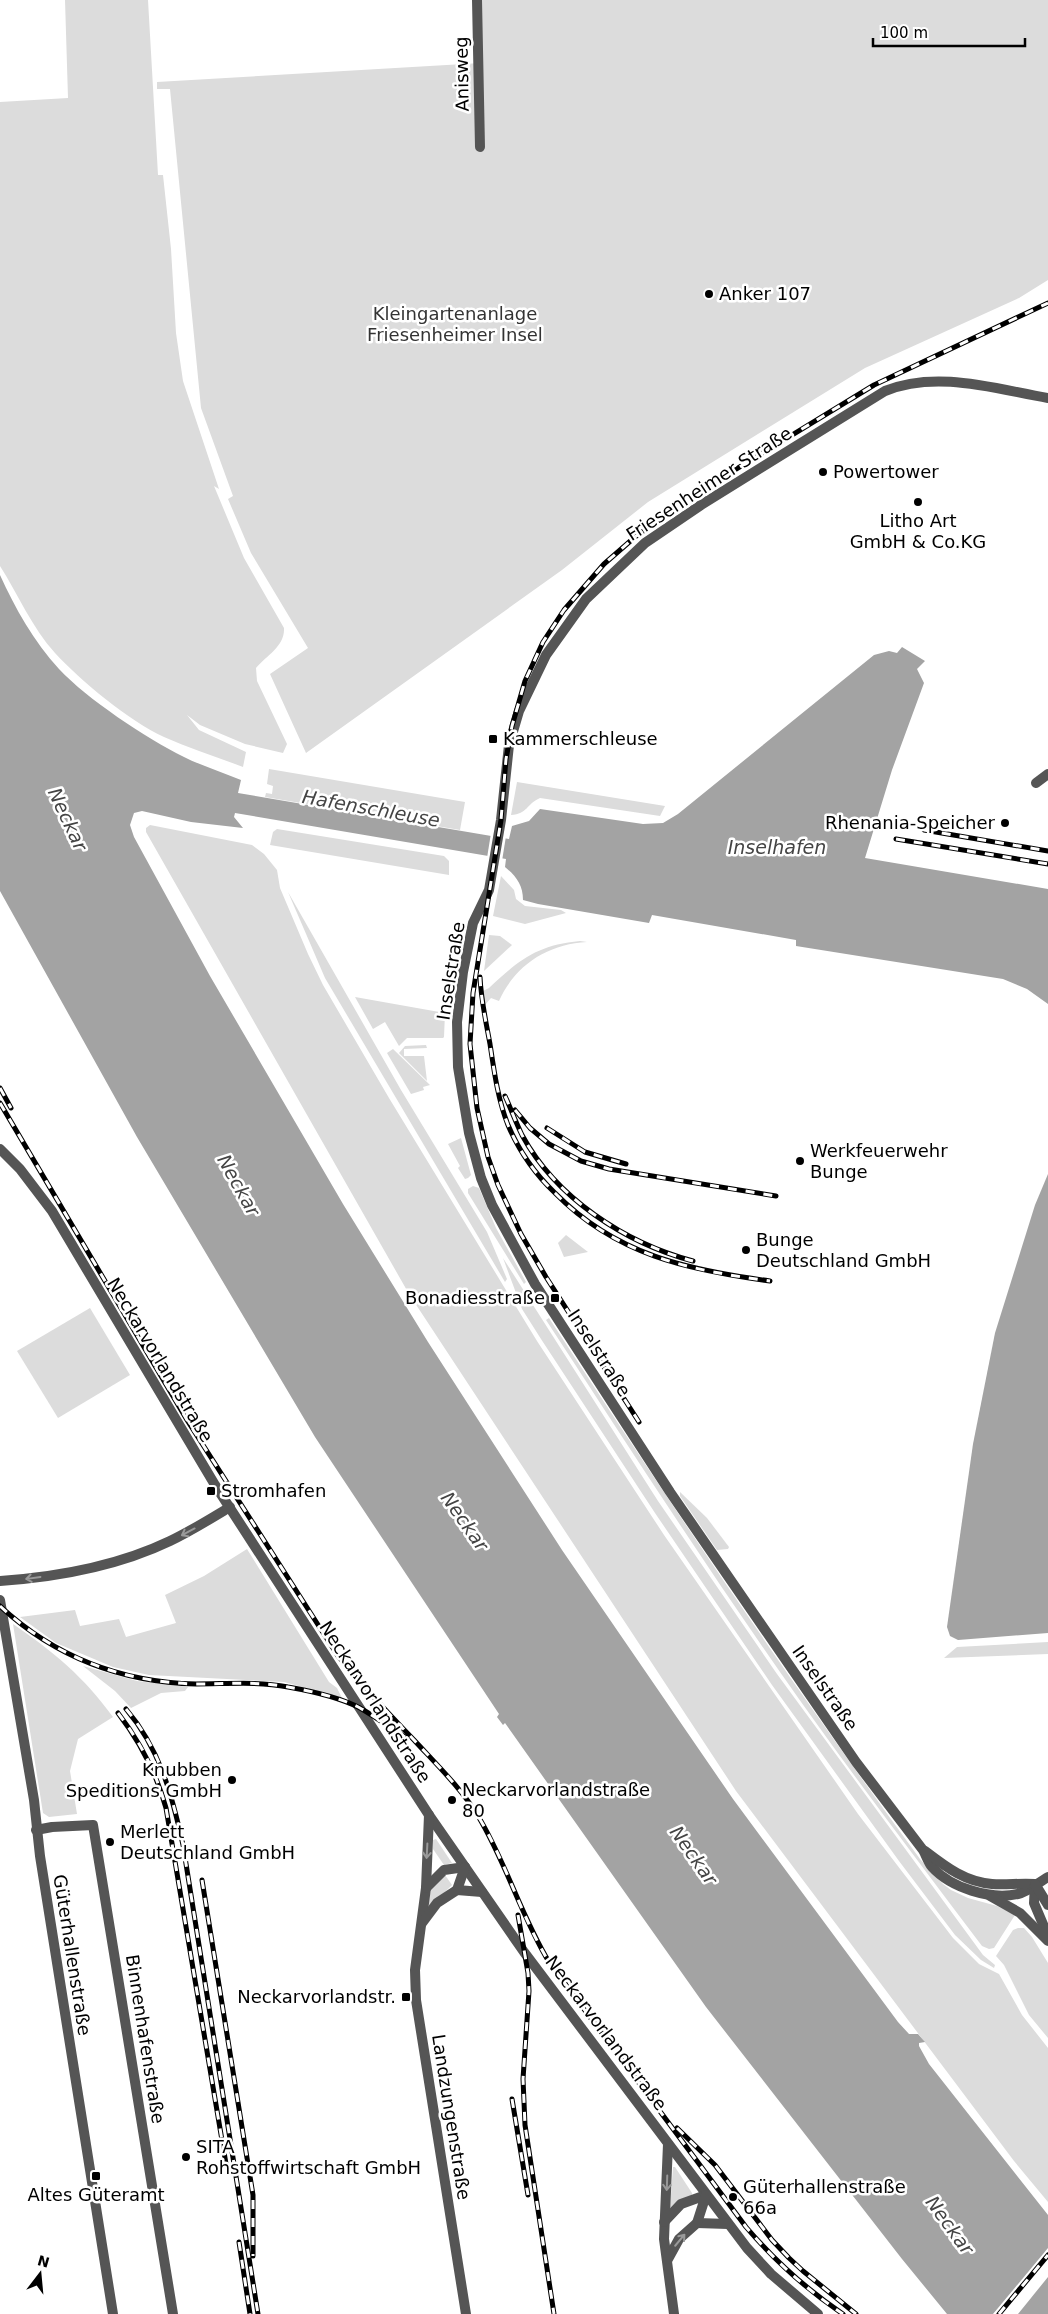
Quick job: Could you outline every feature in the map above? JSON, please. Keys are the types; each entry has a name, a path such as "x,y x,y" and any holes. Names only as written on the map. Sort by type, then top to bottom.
{"street":[{"name":"Anisweg","path":"477,0 480,147"},
{"name":"Friesenheimer Straße","path":"503,805 506,759 514,726 529,686 539,667 558,636 586,599 645,543 701,505 892,388 912,383 944,381 1048,398"},
{"path":"1036,783 1048,774"},
{"name":"Inselstraße","path":"503,805 487,894 470,931 459,1003 457,1040 461,1096 468,1133 481,1178 492,1205 536,1284 670,1492 856,1762 923,1850 931,1865 940,1874 964,1887 986,1894 1019,1894 1035,1884"},
{"name":"Neckarvorlandstraße","path":"0,1149 20,1169 52,1211 230,1507 429,1815 524,1952 728,2224 771,2274 818,2314"},
{"path":"0,1581 51,1575 117,1561 169,1542 230,1507"},
{"name":"Güterhallenstraße","path":"0,1600 34,1800 36,1830 113,2314"},
{"name":"Landzungenstraße","path":"429,1815 426,1888 415,1970 416,2000 466,2314"},
{"name":"Binnenhafenstraße","path":"36,1830 52,1827 92,1825 173,2314"},
{"name":"Inselstraße","path":"923,1850 954,1872 977,1882 990,1884 1035,1884"},
{"path":"426,1888 444,1870 465,1867 457,1890 482,1892"},
{"path":"1035,1884 1048,1877"},
{"path":"1035,1884 1048,1905"},
{"path":"1035,1884 1034,1903 1048,1936"},
{"name":"Landzungenstraße","path":"421,1924 437,1903 457,1890"},
{"path":"986,1894 1020,1913 1048,1940"},
{"path":"668,2144 664,2239 674,2314"},
{"path":"664,2222 681,2204 706,2195"},
{"path":"668,2259 679,2239 696,2223 706,2195"},
{"path":"696,2223 728,2224"}],"green space":[{"path":"65,0 148,0 158,175 163,175 171,249 176,333 183,381 219,489 214,486 244,558 284,628 282,640 256,668 257,681 287,744 283,753 245,744 200,725 187,715 199,730 246,752 243,767 150,730 121,711 92,688 47,643 32,622 0,566 0,102 68,98"},
{"name":"Kleingartenanlage Friesenheimer Insel","path":"480,0 1048,0 1048,280 1019,298 865,368 648,502 562,570 306,753 270,674 308,648 251,553 228,499 233,496 201,408 170,89 157,89 157,82 481,63"},
{"path":"269,769 465,802 460,830 265,797 266,793 272,794 273,786 267,784"},
{"path":"517,782 665,806 660,816 540,798 535,800 521,813 511,815"},
{"path":"150,825 252,845 264,854 277,870 280,888 323,985 389,1098 537,1341 664,1535 858,1814 953,1938 979,1964 999,1974 1022,2015 1048,2048 1048,2202 1014,2161 736,1791 409,1294 146,832 146,828"},
{"path":"277,829 444,856 449,861 449,875 270,845 273,832"},
{"path":"501,876 514,890 516,899 525,906 561,910 566,913 525,924 493,916"},
{"path":"288,892 401,1090 487,1232 507,1279 505,1282 325,978"},
{"path":"489,935 500,936 512,945 484,971"},
{"path":"580,941 587,942 559,947 534,959 514,977 499,1001 491,998 485,1005 483,991 520,962 540,950"},
{"path":"355,997 445,1013 444,1037 407,1038 399,1046 385,1022 373,1029"},
{"path":"426,1045 427,1048 404,1049 404,1056 424,1056 427,1081 399,1053 405,1046"},
{"path":"393,1049 430,1085 423,1087 424,1090 411,1094 387,1053"},
{"path":"461,1138 471,1175 465,1179 448,1144"},
{"path":"473,1186 479,1188 496,1228 526,1282 524,1284 468,1193 468,1189"},
{"path":"566,1235 588,1252 564,1257 558,1243"},
{"path":"503,1258 658,1501 777,1674 983,1955 995,1965 994,1968 981,1960 955,1935 772,1685 655,1513 522,1309"},
{"path":"90,1308 130,1375 58,1418 17,1351"},
{"path":"549,1318 731,1591 824,1726 920,1859 951,1890 968,1898 997,1906 1015,1915 994,1948 989,1949 982,1946 805,1707 662,1497 546,1320"},
{"path":"680,1492 707,1518 729,1547 728,1549 717,1550 680,1496"},
{"path":"247,1549 329,1682 337,1688 342,1698 284,1682 149,1675 113,1667 56,1643 20,1617 75,1610 80,1626 119,1619 126,1637 176,1623 165,1595 204,1576"},
{"path":"13,1624 68,1666 113,1717 78,1739 70,1771 77,1814 49,1817 43,1813"},
{"path":"1048,1642 1048,1654 944,1658 957,1647"},
{"path":"83,1666 137,1681 188,1687 185,1691 161,1693 131,1708 115,1691"},
{"path":"436,1839 452,1863 444,1865 433,1849 433,1840"},
{"path":"445,1875 452,1885 427,1910 431,1890"},
{"path":"1024,1928 1032,1937 1048,1963 1048,2038 1029,2015 1004,1965 996,1956 1013,1930"},
{"path":"673,2167 675,2167 692,2195 670,2208"}],"water":[{"path":"0,575 33,636 50,659 71,681 118,717 169,749 241,780 238,793 509,839 512,826 529,821 540,809 643,824 663,823 678,814 874,655 889,651 897,653 902,647 925,661 917,669 924,683 892,770 865,858 1048,889 1048,1004 1027,989 1003,979 796,946 796,940 652,915 649,923 523,900 522,890 518,881 505,867 506,859 235,813 234,817 243,828 191,822 142,811 134,813 130,825 134,837 210,976 343,1204 428,1342 562,1550 733,1799 898,2022 909,2034 918,2034 925,2042 919,2043 919,2046 929,2064 1048,2215 1048,2314 947,2314 706,2007 505,1723 503,1725 497,1717 499,1714 315,1437 137,1137 0,891"},
{"path":"1048,1174 1048,1633 958,1640 950,1636 947,1627 973,1444 995,1333 1035,1205"}],"pier":[{"path":"491,833 506,836 502,861 487,858"},
{"path":"1048,2248 1048,2277 1018,2314 993,2314"}],"railway":[{"path":"639,1422 546,1277 521,1234 498,1185 488,1157 477,1108 470,1044 473,993 501,820 506,759 512,726 525,681 543,642 564,610 604,564 635,537 692,496 874,385 1048,303"},
{"path":"924,830 1048,851"},
{"path":"896,839 1048,864"},
{"path":"480,977 495,1075 508,1125 522,1153 548,1186 578,1214 628,1245 682,1265 770,1281"},
{"path":"0,1088 11,1108"},
{"path":"505,1096 522,1135 536,1158 573,1198 595,1215 642,1243 693,1261"},
{"path":"0,1103 187,1420 338,1656 375,1699 448,1776 478,1816 549,1962 746,2227 791,2274 843,2314"},
{"path":"515,1110 530,1128 549,1144 581,1161 609,1169 776,1196"},
{"path":"547,1128 585,1152 626,1164"},
{"path":"0,1606 21,1624 66,1653 116,1672 168,1682 265,1684 315,1693 360,1708 405,1737"},
{"path":"126,1709 138,1724 156,1756 169,1791 183,1845 258,2314"},
{"path":"118,1713 134,1735 147,1758 158,1782 166,1808 226,2164"},
{"path":"202,1880 253,2195 253,2256"},
{"path":"518,1915 528,1973 529,1991 523,2079 525,2125 554,2314"},
{"path":"512,2099 528,2195"},
{"path":"677,2128 715,2165 772,2240 789,2258 856,2314"},
{"path":"239,2242 250,2314"},
{"path":"999,2314 1048,2255"}],"place":[{"name":"Anker 107","path":"709,294"},
{"name":"Powertower","path":"823,472"},
{"name":"Litho Art GmbH & Co.KG","path":"918,502"},
{"name":"Kammerschleuse","path":"493,739"},
{"name":"Rhenania-Speicher","path":"1005,823"},
{"name":"Werkfeuerwehr Bunge","path":"800,1161"},
{"name":"Bunge Deutschland GmbH","path":"746,1250"},
{"name":"Bonadiesstraße","path":"555,1298"},
{"name":"Stromhafen","path":"211,1491"},
{"name":"Knubben Speditions GmbH","path":"232,1780"},
{"name":"Neckarvorlandstraße 80","path":"452,1800"},
{"name":"Merlett Deutschland GmbH","path":"110,1842"},
{"name":"Neckarvorlandstr.","path":"406,1997"},
{"name":"SITA Rohstoffwirtschaft GmbH","path":"186,2157"},
{"name":"Altes Güteramt","path":"96,2176"},
{"name":"Güterhallenstraße 66a","path":"733,2197"}],"water label":[{"name":"Hafenschleuse","path":"371,808"},
{"name":"Neckar","path":"68,819"},
{"name":"Inselhafen","path":"777,847"},
{"name":"Neckar","path":"239,1185"},
{"name":"Neckar","path":"465,1521"},
{"name":"Neckar","path":"694,1855"},
{"name":"Neckar","path":"950,2225"}]}
